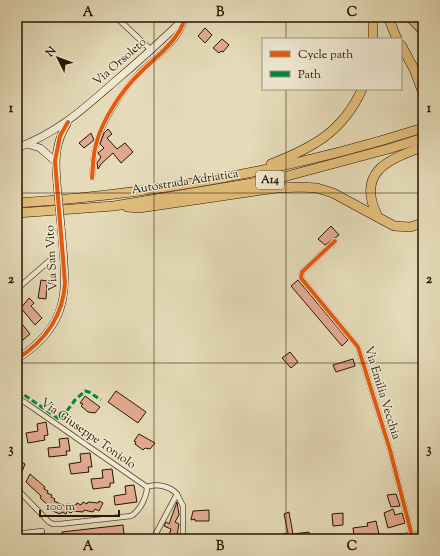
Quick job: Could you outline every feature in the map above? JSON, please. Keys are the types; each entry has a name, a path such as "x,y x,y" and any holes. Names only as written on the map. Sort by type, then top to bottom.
{"highway":[{"path":"373,17 373,38"},
{"path":"388,17 397,38"},
{"path":"410,17 423,31"},
{"path":"402,47 414,69 423,93"},
{"path":"240,176 295,155 315,144 343,120 361,90"},
{"name":"Autostrada Adriatica","path":"17,203 166,188 240,176 372,144 423,128"},
{"name":"Autostrada Adriatica","path":"17,213 114,206 276,179 423,138"},
{"path":"378,217 372,204 370,194 374,176 390,161 423,147"},
{"path":"114,206 140,208 276,188 301,187 317,188 333,193 388,224 402,228 416,226 423,223"}],"street":[{"path":"116,17 150,50"},
{"name":"Via Orsoleto","path":"26,144 68,122 185,17"},
{"name":"Via Orsoleto","path":"92,178 95,150 101,131 117,101 140,72 176,37 182,28 185,17"},
{"name":"Via Orsoleto","path":"55,161 60,136 68,122"},
{"path":"17,148 26,144 40,148 55,161"},
{"name":"Via San Vito","path":"17,359 45,337 61,308 65,284 55,161"},
{"name":"Via Emilia Vecchia","path":"335,240 302,272 301,278 358,346 390,450 412,536"},
{"path":"17,289 49,261"},
{"name":"Via Giuseppe Toniolo","path":"17,398 147,487"},
{"path":"17,492 20,492 53,524 131,516 138,510 147,493 147,487 157,485 173,489 184,506 183,539"},
{"path":"153,539 177,494"},
{"path":"17,534 42,531"},
{"path":"384,539 423,535"}],"building":[{"path":"205,28 212,35 205,43 198,36"},
{"path":"222,39 229,45 223,52 221,51 219,53 213,48"},
{"path":"108,129 112,134 107,138 117,149 125,143 133,152 121,163 113,153 101,164 98,169 97,163 101,157 98,153 104,148 100,144 104,133"},
{"path":"91,133 94,140 84,148 79,143"},
{"path":"331,226 339,235 325,245 318,239"},
{"path":"41,280 47,281 46,299 38,298"},
{"path":"298,280 348,340 342,346 291,286"},
{"path":"29,298 34,303 31,306 42,318 35,325 21,308"},
{"path":"22,324 30,334 17,345 17,329"},
{"path":"290,352 298,362 291,368 282,358"},
{"path":"353,359 355,366 336,372 333,365"},
{"path":"116,391 146,412 138,423 108,402"},
{"path":"85,396 100,407 95,413 88,412 81,406 83,404 80,403"},
{"path":"46,422 48,435 44,436 45,440 28,443 26,433 38,431 37,424"},
{"path":"139,434 155,443 150,449 145,448 143,450 135,444 136,442 134,441"},
{"path":"68,438 70,451 66,451 67,455 49,457 48,448 60,447 59,439"},
{"path":"90,453 92,467 88,467 89,472 71,474 69,464 81,462 80,454"},
{"path":"17,460 25,464 17,484"},
{"path":"112,469 114,483 110,483 110,487 93,489 91,479 103,478 102,470"},
{"path":"30,474 45,487 44,489 48,491 47,493 52,495 51,497 55,499 54,501 65,506 66,504 76,505 77,503 81,505 83,502 87,504 88,502 98,503 99,501 103,503 99,511 95,509 93,512 84,510 83,512 73,511 71,513 67,511 66,514 62,512 60,514 50,510 51,508 40,498 41,496 26,482"},
{"path":"134,485 137,502 115,505 114,496 126,494 125,486"},
{"path":"396,494 400,506 391,507 387,495"},
{"path":"177,502 179,515 175,522 179,524 177,535 179,535 178,539 168,539 171,529 164,526 166,522 169,524"},
{"path":"393,509 395,515 402,513 405,523 388,528 384,513"},
{"path":"209,510 209,521 195,521 195,519 191,520 193,511"},
{"path":"289,512 293,534 309,532 310,539 268,539 268,537 288,533 284,514"},
{"path":"343,513 343,525 333,526 332,514"},
{"path":"376,521 379,534 370,536 369,534 354,536 353,528 368,526 367,523"},
{"path":"123,525 124,535 90,539 63,539 62,532"}],"marked path":[{"path":"17,390 59,419 61,419 75,400 85,391 101,400"}],"cycle path":[{"path":"92,178 96,144 108,115 120,96 134,79 173,41 185,18"},
{"path":"17,359 36,344 51,327 61,307 64,295 65,283 55,161 60,136 68,122"},
{"path":"335,241 302,272 301,278 358,347 390,450 412,536"}]}
